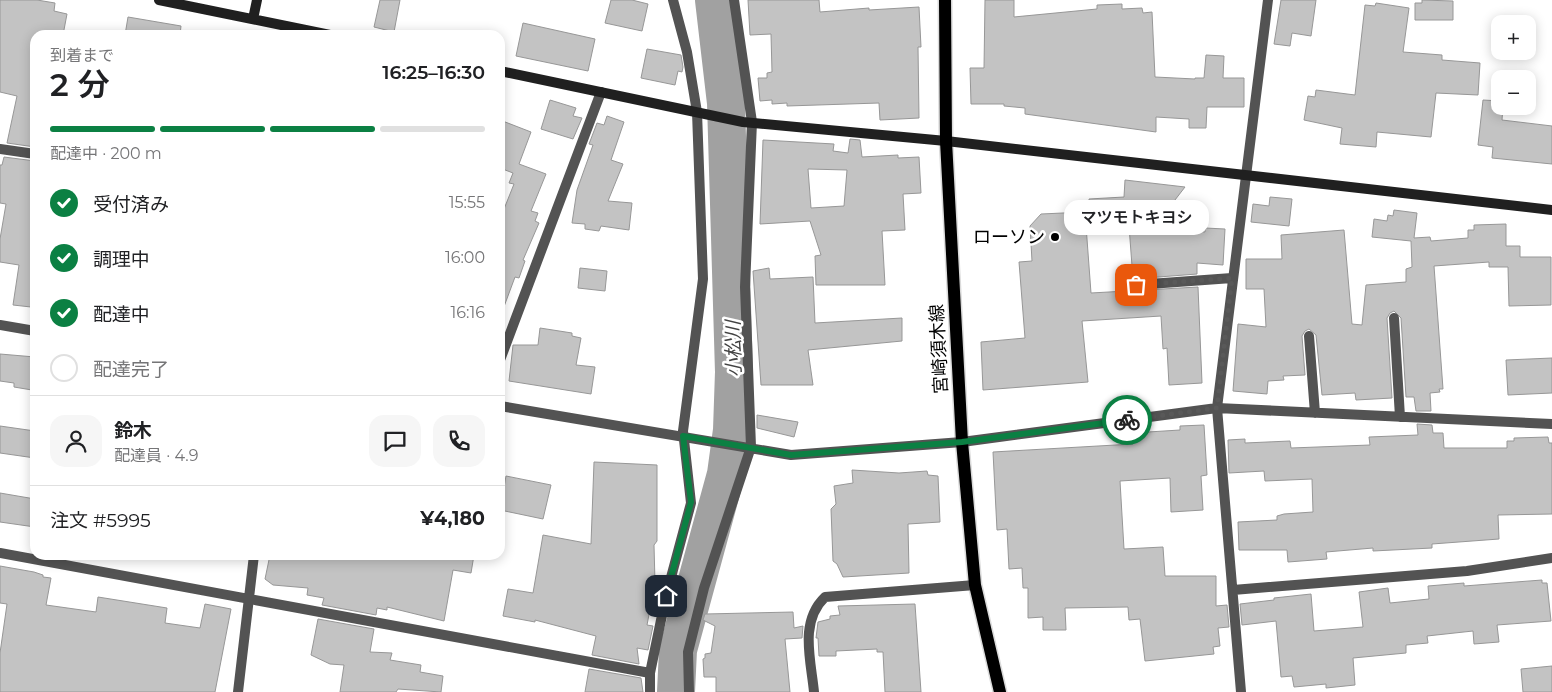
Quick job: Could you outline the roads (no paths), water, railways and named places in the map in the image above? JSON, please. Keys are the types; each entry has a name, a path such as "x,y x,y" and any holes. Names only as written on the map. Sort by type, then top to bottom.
{"main road":[{"name":"宮崎須木線","path":"945,0 946,141 962,442 975,585 1000,692"}],"street":[{"path":"159,0 306,30"},
{"path":"252,19 257,0"},
{"path":"650,692 650,673 666,596 691,502 683,436 703,280 697,112 687,52 673,0"},
{"path":"688,692 688,652 704,588 751,447 745,287 748,122 734,0"},
{"path":"1241,692 1217,408 1268,0"},
{"path":"505,71 748,122 946,141 1552,210"},
{"path":"505,347 601,92"},
{"path":"0,148 30,153"},
{"path":"1136,285 1232,278"},
{"path":"1394,318 1400,417"},
{"path":"0,325 30,330"},
{"path":"1309,336 1315,413"},
{"path":"505,407 791,455 962,442 1217,408 1552,424"},
{"path":"0,553 30,559"},
{"path":"1233,590 1467,571 1552,558"},
{"path":"37,560 650,673"},
{"path":"238,692 253,560"},
{"path":"814,692 808,627 817,605 825,597 975,585"}],"waterway":[{"name":"小松川","path":"676,692 678,650 726,474 732,430 734,372 726,103 714,0"}],"place":[{"name":"ローソン","path":"1055,237"},
{"name":"マツモトキヨシ","path":"1136,285"}]}
